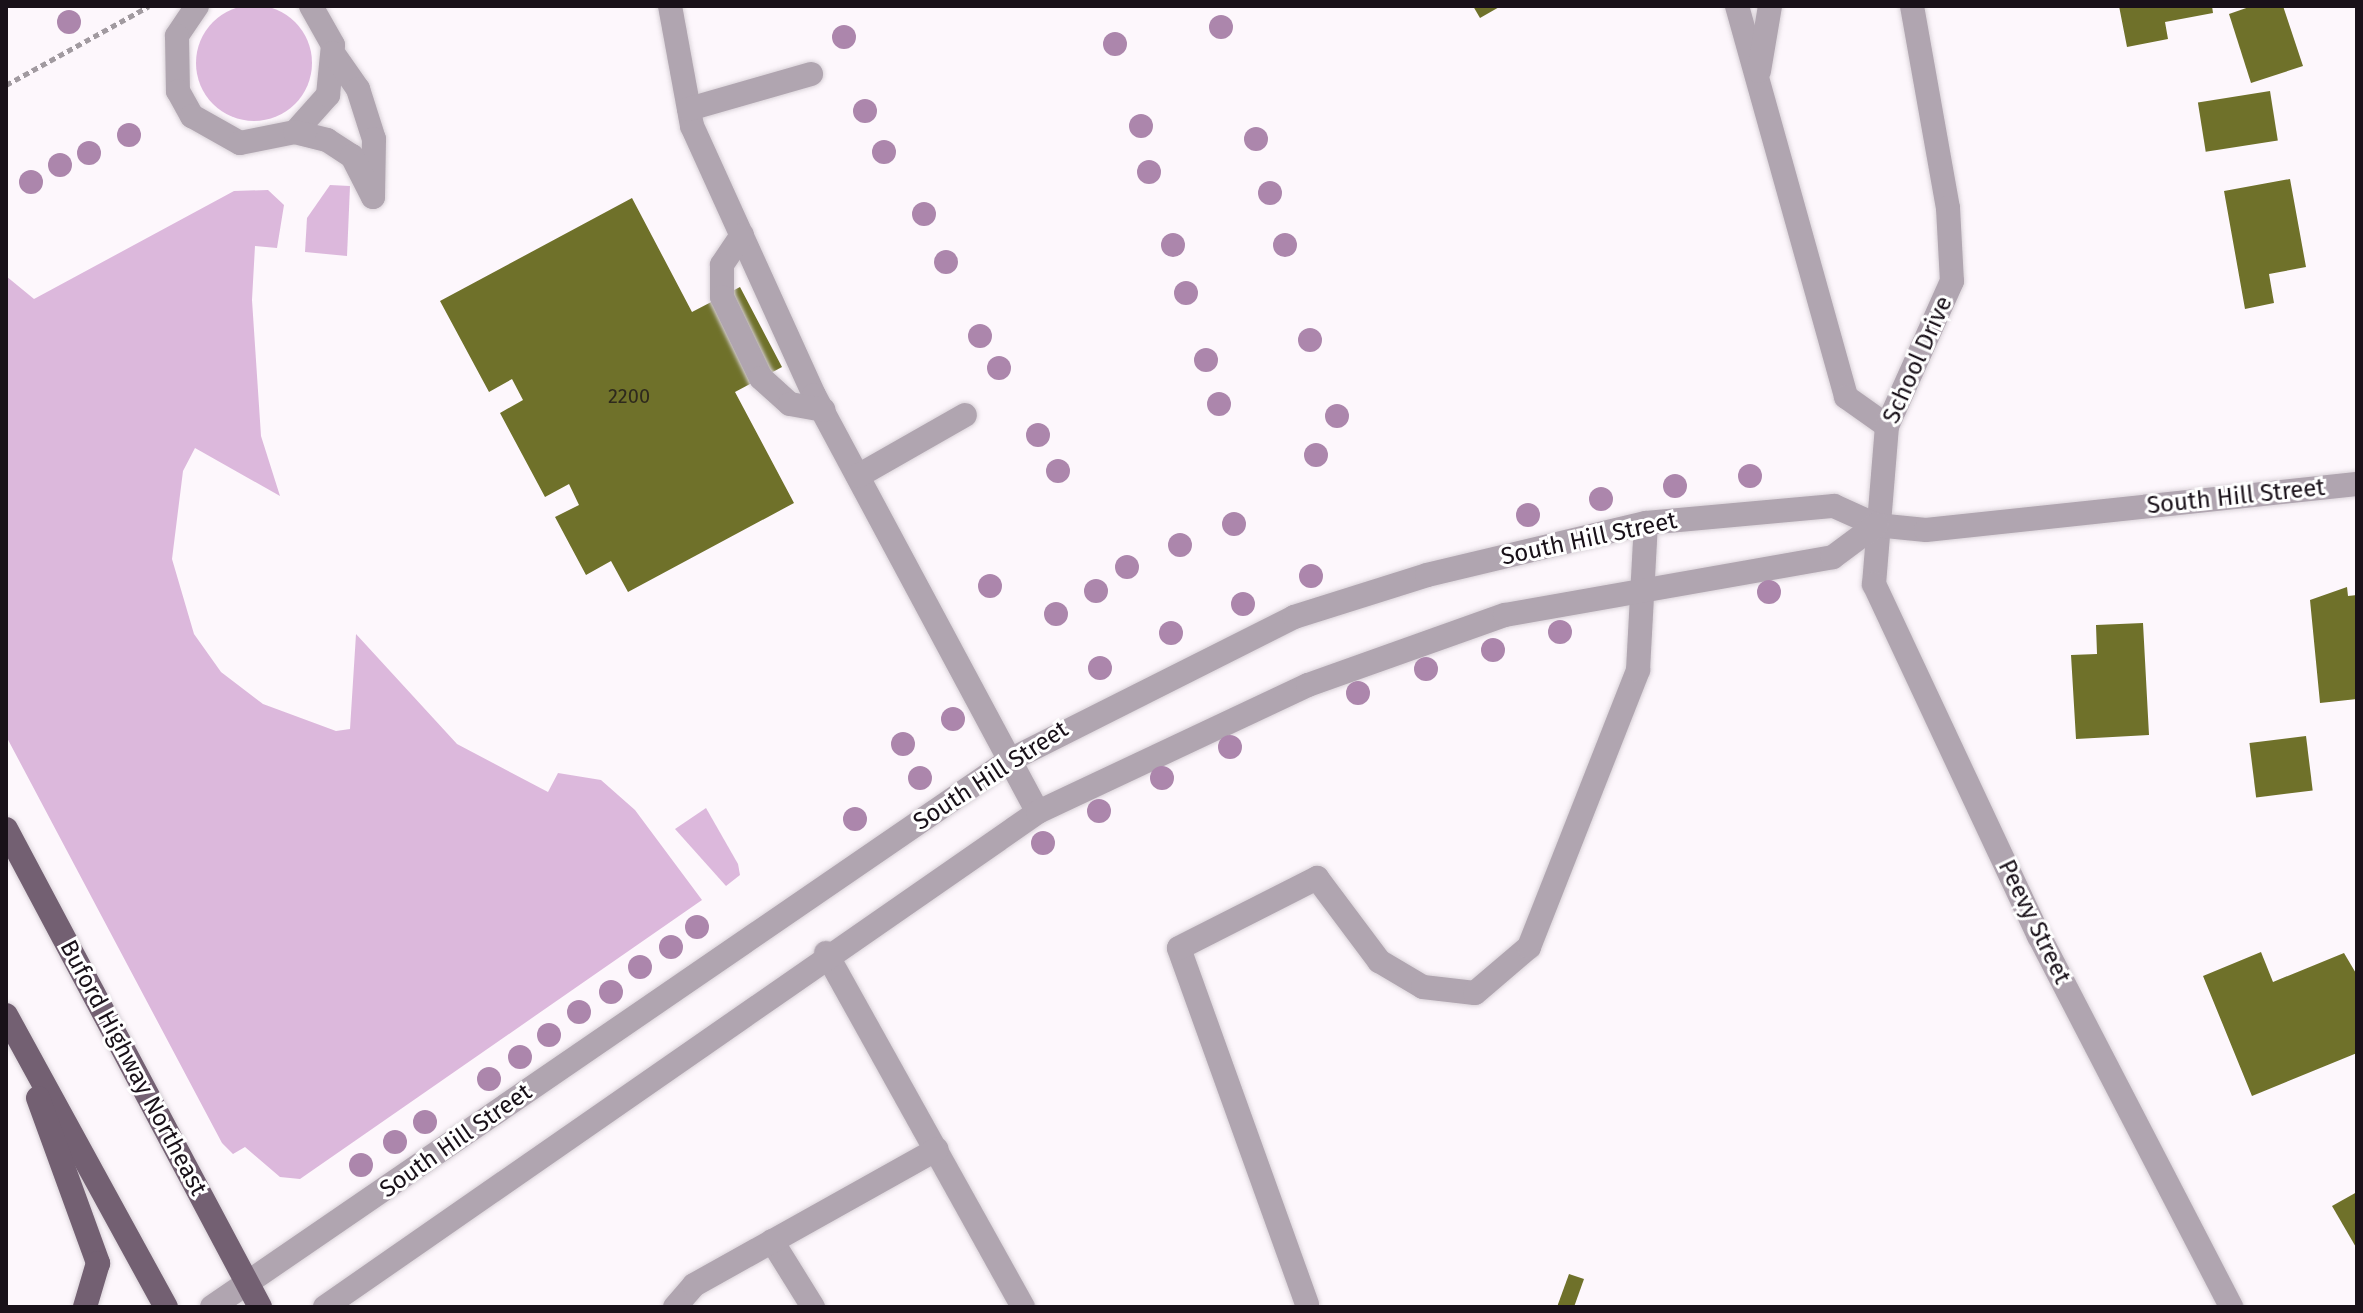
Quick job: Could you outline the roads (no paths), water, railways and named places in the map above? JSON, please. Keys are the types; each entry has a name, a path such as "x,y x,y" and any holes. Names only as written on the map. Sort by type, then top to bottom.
{"main road":[{"name":"Buford Highway Northeast","path":"6,829 260,1307"},
{"path":"10,1024 98,1263 85,1307"},
{"path":"10,1024 166,1307"}],"street":[{"path":"197,6 177,36 173,64 192,116 240,143 295,132 327,140 352,156 373,197 374,139 358,89 333,53 311,6"},
{"path":"670,6 689,109 742,235 823,410 1038,812"},
{"path":"1737,6 1810,251 1846,397 1887,426"},
{"path":"1758,77 1770,6"},
{"name":"School Drive","path":"1876,525 1887,426 1952,281 1948,208 1912,6"},
{"path":"295,132 328,95 333,53"},
{"path":"689,109 811,74"},
{"path":"742,235 722,265 727,308 761,378 790,404 823,410"},
{"path":"858,476 965,415"},
{"name":"South Hill Street","path":"212,1307 1010,760 1294,617 1427,575 1646,523 1834,506 1876,525 1926,530 2357,484"},
{"path":"1307,1304 1179,948 1317,878 1379,961 1423,987 1475,993 1529,947 1638,670 1646,587 1646,523"},
{"path":"325,1307 826,953 1038,812 1308,685 1505,615 1646,587 1833,557 1876,525"},
{"name":"Peevy Street","path":"1876,525 1874,584 2039,936 2231,1307"},
{"path":"826,953 937,1149 1012,1303"},
{"path":"675,1307 694,1285 937,1149"},
{"path":"772,1241 813,1307"}]}
